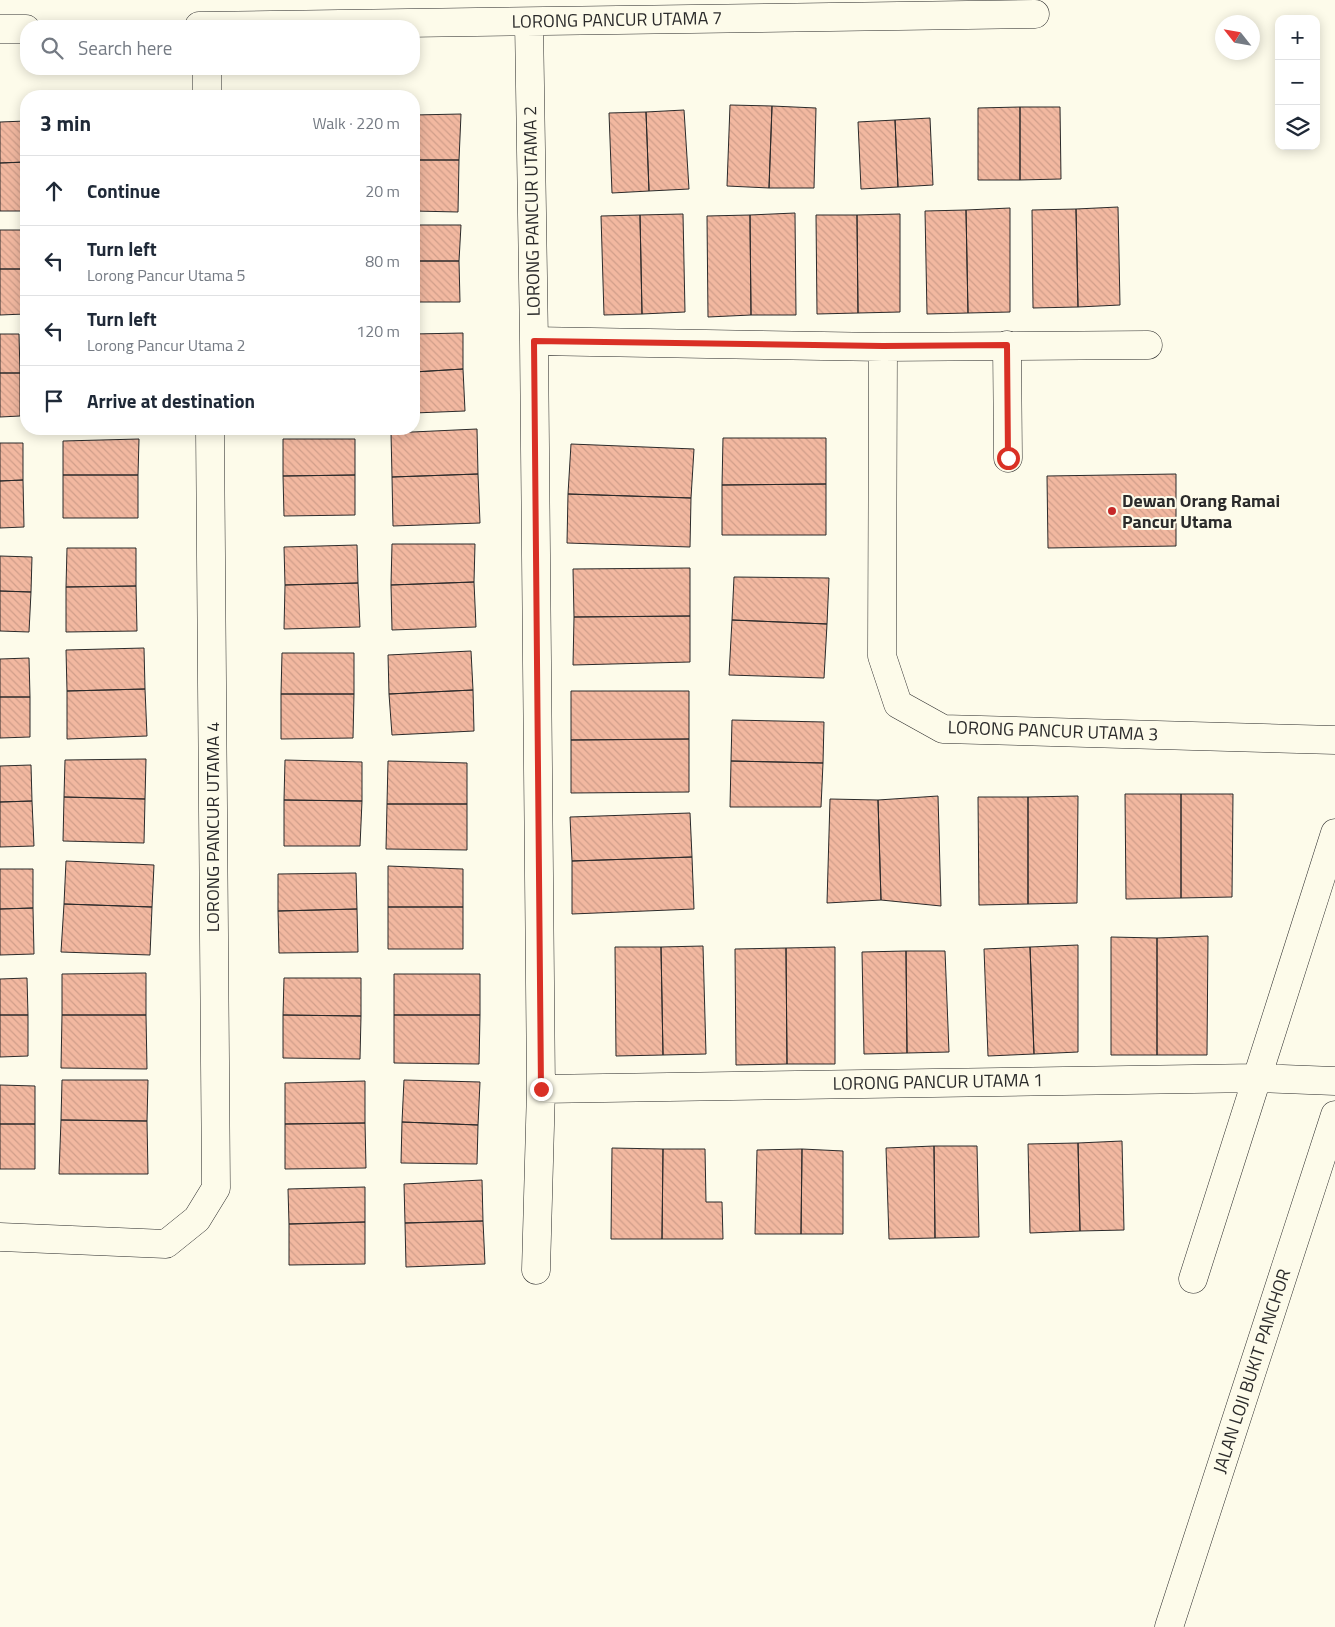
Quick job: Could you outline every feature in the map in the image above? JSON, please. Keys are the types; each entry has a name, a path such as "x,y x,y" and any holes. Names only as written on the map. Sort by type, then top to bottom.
{"street":[{"name":"LORONG PANCUR UTAMA 7","path":"420,23 1035,14"},
{"name":"LORONG PANCUR UTAMA 2","path":"529,22 541,1089 536,1270"},
{"path":"0,30 20,29"},
{"path":"207,75 207,90"},
{"path":"534,341 883,346 1148,345"},
{"path":"1007,345 1008,458"},
{"name":"LORONG PANCUR UTAMA 3","path":"883,346 882,656 898,704 943,730 1335,740"},
{"name":"LORONG PANCUR UTAMA 4","path":"0,1237 166,1244 197,1219 216,1188 210,435"},
{"path":"1192,1279 1335,833"},
{"name":"LORONG PANCUR UTAMA 1","path":"541,1089 1257,1078 1335,1081"},
{"name":"JALAN LOJI BUKIT PANCHOR","path":"1169,1627 1335,1115"}],"building":[{"path":"730,105 772,106 769,188 727,186"},
{"path":"772,106 816,108 814,188 769,188"},
{"path":"1020,107 1060,107 1061,179 1020,180"},
{"path":"1020,107 1020,180 978,180 978,108"},
{"path":"684,110 689,189 649,191 646,112"},
{"path":"646,112 649,191 612,193 609,113"},
{"path":"461,114 459,160 420,160 420,115"},
{"path":"930,118 933,185 898,187 895,120"},
{"path":"895,120 898,187 861,189 858,122"},
{"path":"20,121 20,162 0,163 0,122"},
{"path":"420,160 459,160 458,212 420,211"},
{"path":"20,162 20,211 0,211 0,163"},
{"path":"1118,207 1120,305 1078,307 1076,209"},
{"path":"1010,208 1010,312 968,313 966,210"},
{"path":"1076,209 1078,307 1033,308 1032,210"},
{"path":"966,210 968,313 927,314 925,211"},
{"path":"795,213 796,315 751,315 750,215"},
{"path":"683,214 685,312 642,314 640,215"},
{"path":"900,214 900,312 858,313 857,215"},
{"path":"640,215 642,314 604,315 601,216"},
{"path":"750,215 751,315 708,317 707,216"},
{"path":"816,215 857,215 858,313 817,314"},
{"path":"420,225 461,225 459,261 420,261"},
{"path":"0,230 20,230 20,269 0,269"},
{"path":"420,261 459,261 460,302 420,302"},
{"path":"0,269 20,269 20,314 0,315"},
{"path":"463,333 463,369 420,372 420,334"},
{"path":"0,334 19,334 20,373 0,373"},
{"path":"463,369 465,411 420,413 420,372"},
{"path":"0,373 20,373 20,416 0,417"},
{"path":"477,429 478,474 392,477 391,435 420,435 420,432"},
{"path":"723,438 826,438 826,484 722,485"},
{"path":"139,439 138,475 63,475 63,441"},
{"path":"283,439 355,439 355,475 283,476"},
{"path":"0,443 23,443 23,480 0,481"},
{"path":"571,444 694,449 691,498 568,494"},
{"path":"478,474 480,523 393,526 392,477"},
{"name":"Dewan Orang Ramai Pancur Utama","path":"1176,474 1176,546 1048,548 1047,476"},
{"path":"63,475 138,475 138,518 63,518"},
{"path":"355,475 355,515 284,516 283,476"},
{"path":"23,480 24,527 0,528 0,481"},
{"path":"826,484 826,535 722,535 722,485"},
{"path":"568,494 691,498 690,547 567,543"},
{"path":"392,544 475,544 474,582 391,585"},
{"path":"357,545 358,583 285,585 284,547"},
{"path":"67,548 136,548 136,586 66,587"},
{"path":"0,556 32,557 31,592 0,591"},
{"path":"690,568 690,616 574,617 573,569"},
{"path":"734,577 829,578 827,624 732,620"},
{"path":"474,582 476,627 392,630 391,585"},
{"path":"358,583 360,627 284,629 285,585"},
{"path":"136,586 137,631 66,632 66,587"},
{"path":"0,591 31,592 29,632 0,631"},
{"path":"690,616 690,662 573,665 574,617"},
{"path":"732,620 827,624 824,678 729,675"},
{"path":"144,648 145,689 67,691 66,650"},
{"path":"471,651 473,690 389,694 388,655"},
{"path":"282,653 354,653 354,694 281,694"},
{"path":"29,658 30,697 0,697 0,659"},
{"path":"145,689 147,736 67,739 67,691"},
{"path":"473,690 474,731 392,735 389,694"},
{"path":"571,691 689,691 689,739 571,740"},
{"path":"281,694 354,694 353,738 281,739"},
{"path":"0,697 30,697 30,737 0,738"},
{"path":"732,720 824,722 823,763 731,761"},
{"path":"689,739 689,792 571,793 571,740"},
{"path":"146,759 145,799 64,797 65,760"},
{"path":"285,760 362,762 362,801 284,800"},
{"path":"388,761 467,763 467,804 387,804"},
{"path":"731,761 823,763 821,807 730,807"},
{"path":"31,765 32,801 0,802 0,766"},
{"path":"1125,794 1181,794 1181,898 1126,899"},
{"path":"1181,794 1233,794 1232,897 1181,898"},
{"path":"938,796 941,906 881,900 878,800"},
{"path":"1078,796 1077,903 1028,904 1028,797"},
{"path":"64,797 145,799 144,843 63,841"},
{"path":"978,797 1028,797 1028,904 979,905"},
{"path":"830,799 878,800 881,900 827,903"},
{"path":"284,800 362,801 360,846 284,846"},
{"path":"32,801 34,846 0,847 0,802"},
{"path":"387,804 467,804 467,850 386,849"},
{"path":"690,813 692,857 572,861 570,817"},
{"path":"692,857 694,909 572,914 572,861"},
{"path":"66,861 154,865 152,907 64,904"},
{"path":"388,866 463,869 463,907 388,907"},
{"path":"0,869 33,869 33,908 0,909"},
{"path":"356,873 357,909 278,911 278,874"},
{"path":"64,904 152,907 150,955 61,952"},
{"path":"388,907 463,907 463,949 388,949"},
{"path":"33,908 34,954 0,955 0,909"},
{"path":"357,909 358,952 279,953 278,911"},
{"path":"1208,936 1207,1055 1157,1055 1157,938"},
{"path":"1111,937 1157,938 1157,1055 1111,1055"},
{"path":"1078,945 1078,1052 1034,1054 1030,947"},
{"path":"703,946 706,1054 663,1055 661,947"},
{"path":"615,947 661,947 663,1055 616,1056"},
{"path":"835,947 835,1064 787,1064 786,948"},
{"path":"1030,947 1034,1054 988,1056 984,949"},
{"path":"786,948 787,1064 736,1065 735,949"},
{"path":"906,951 945,951 949,1052 907,1053"},
{"path":"906,951 907,1053 864,1054 862,952"},
{"path":"146,973 146,1015 62,1015 62,974"},
{"path":"394,974 480,974 480,1015 394,1015"},
{"path":"27,978 28,1015 0,1015 0,979"},
{"path":"284,978 361,978 361,1016 283,1015"},
{"path":"0,1015 28,1015 28,1056 0,1057"},
{"path":"62,1015 146,1015 147,1069 61,1068"},
{"path":"283,1015 361,1016 360,1059 283,1058"},
{"path":"394,1015 480,1015 479,1064 394,1063"},
{"path":"62,1080 148,1080 147,1121 61,1120"},
{"path":"404,1080 480,1082 478,1125 402,1122"},
{"path":"365,1081 365,1123 285,1124 285,1083"},
{"path":"0,1085 35,1086 35,1124 0,1124"},
{"path":"61,1120 147,1121 148,1174 59,1174"},
{"path":"402,1122 478,1125 477,1164 401,1163"},
{"path":"365,1123 366,1168 285,1169 285,1124"},
{"path":"0,1124 35,1124 35,1169 0,1169"},
{"path":"1122,1141 1124,1230 1080,1231 1078,1143"},
{"path":"1078,1143 1080,1231 1030,1233 1028,1144"},
{"path":"934,1146 935,1238 889,1239 886,1148"},
{"path":"934,1146 977,1146 979,1237 935,1238"},
{"path":"612,1148 663,1149 662,1239 611,1239"},
{"path":"663,1149 705,1149 706,1202 722,1202 723,1239 662,1239"},
{"path":"802,1149 843,1151 843,1234 801,1234"},
{"path":"802,1149 801,1234 755,1234 757,1150"},
{"path":"482,1180 483,1221 405,1223 404,1184"},
{"path":"365,1187 365,1222 289,1224 288,1189"},
{"path":"483,1221 485,1264 406,1267 405,1223"},
{"path":"365,1222 365,1264 289,1265 289,1224"}],"place":[{"name":"Dewan Orang Ramai Pancur Utama","path":"1112,511"}],"route":[{"path":"541,1089 534,341 883,346 1007,345 1008,458"}]}
